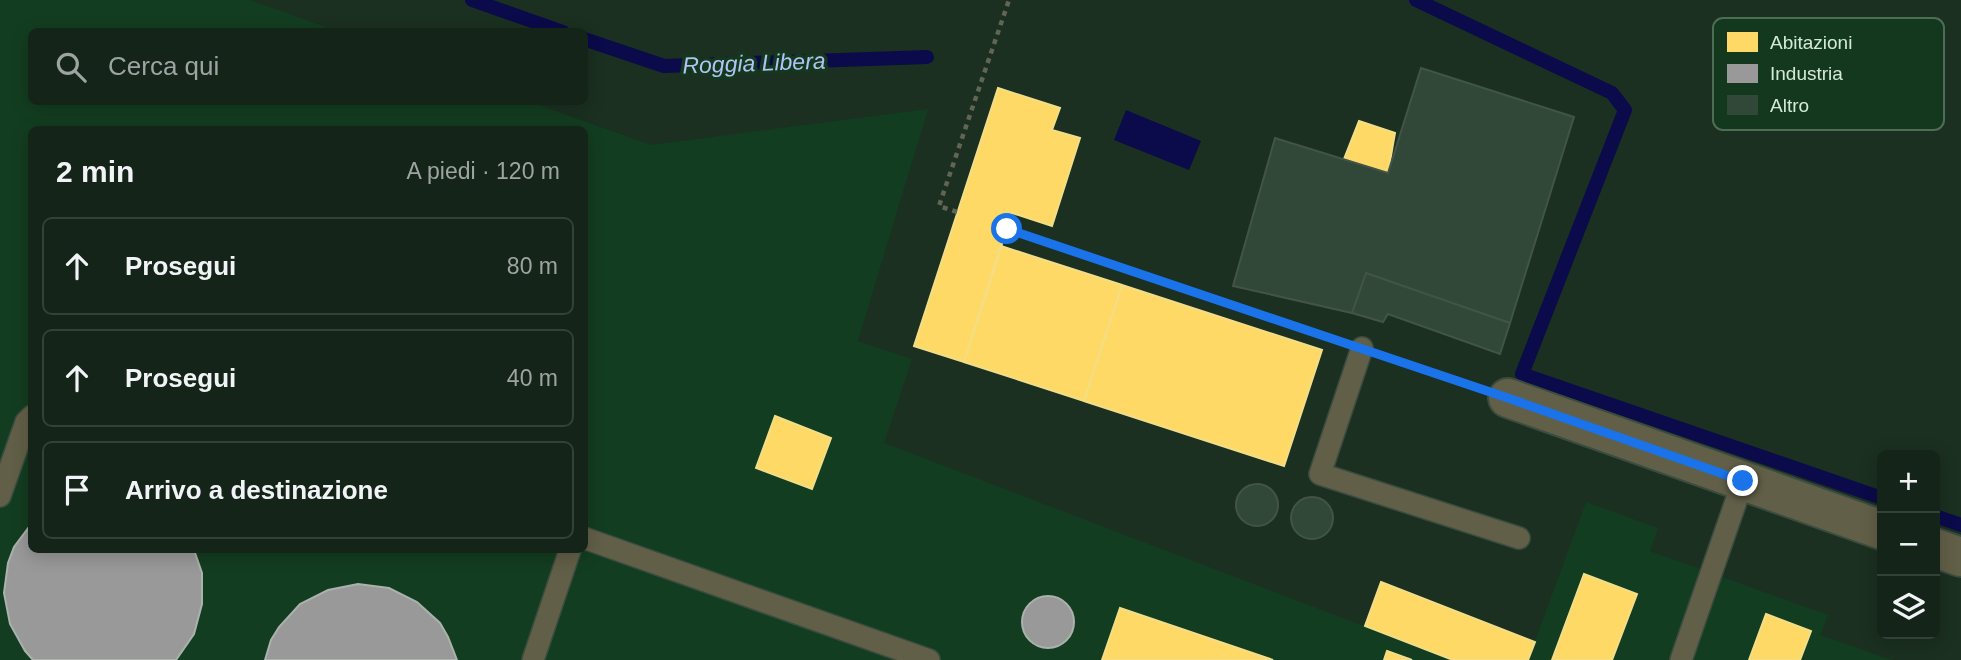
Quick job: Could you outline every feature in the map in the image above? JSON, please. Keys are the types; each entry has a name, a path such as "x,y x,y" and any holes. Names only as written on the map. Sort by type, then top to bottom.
{"street":[{"path":"1508,398 1877,528"},
{"path":"1940,550 1961,557"}],"lane":[{"path":"1362,348 1320,474 1519,538"},
{"path":"0,495 28,420"},
{"path":"1681,660 1743,481"},
{"path":"588,539 929,660"},
{"path":"533,660 569,553"}],"path":[{"path":"957,212 939,206 1009,0"},
{"path":"1007,229 1508,398"}],"shaded area":[{"path":"0,0 250,0 329,28 28,28 28,105 538,105 651,145 928,109 858,341 912,359 884,443 1453,660 0,660"},
{"path":"1126,110 1201,141 1189,170 1114,140"},
{"path":"1586,502 1658,528 1650,551 1828,615 1820,635 1892,660 1528,660"}],"building: Abitazioni":[{"path":"998,88 1060,108 1052,130 1080,138 1052,226 1012,213 964,362 914,346"},
{"path":"1359,121 1395,133 1388,173 1344,159"},
{"path":"1001,246 1122,285 1084,401 964,362"},
{"path":"1122,285 1322,350 1284,466 1084,401"},
{"path":"775,416 831,438 812,489 756,468"},
{"path":"1584,574 1637,594 1612,660 1552,660"},
{"path":"1381,582 1535,642 1528,660 1453,660 1365,626"},
{"path":"1120,608 1273,660 1102,660"},
{"path":"1766,614 1811,631 1800,660 1749,660"},
{"path":"1387,651 1412,660 1384,660"}],"building: Industria":[{"path":"28,528 28,553 195,553 202,573 202,604 194,634 176,660 33,660 10,624 4,593 8,563 14,547"},
{"path":"358,584 389,588 417,602 440,623 457,660 265,660 271,640 279,627 300,604 328,590"},
{"path":"1048,596 1058,598 1066,604 1072,612 1072,632 1066,640 1058,646 1048,648 1038,646 1030,640 1024,632 1022,622 1024,612 1030,604 1038,598"}],"building: Altro":[{"path":"1421,68 1574,117 1510,323 1366,273 1352,313 1233,286 1275,138 1388,173"},
{"path":"1366,273 1510,323 1500,354 1388,314 1383,322 1352,313"},
{"path":"1257,484 1272,490 1278,505 1272,520 1257,526 1242,520 1236,505 1242,490"},
{"path":"1312,497 1327,503 1333,518 1327,533 1312,539 1297,533 1291,518 1297,503"}],"waterway":[{"name":"Roggia Libera","path":"472,0 552,28"},
{"path":"1416,0 1612,93 1625,110 1522,374 1877,496"},
{"name":"Roggia Libera","path":"588,40 664,66 927,57"},
{"path":"1940,518 1961,525"}],"route":[{"path":"1007,229 1362,348 1743,481"}]}
